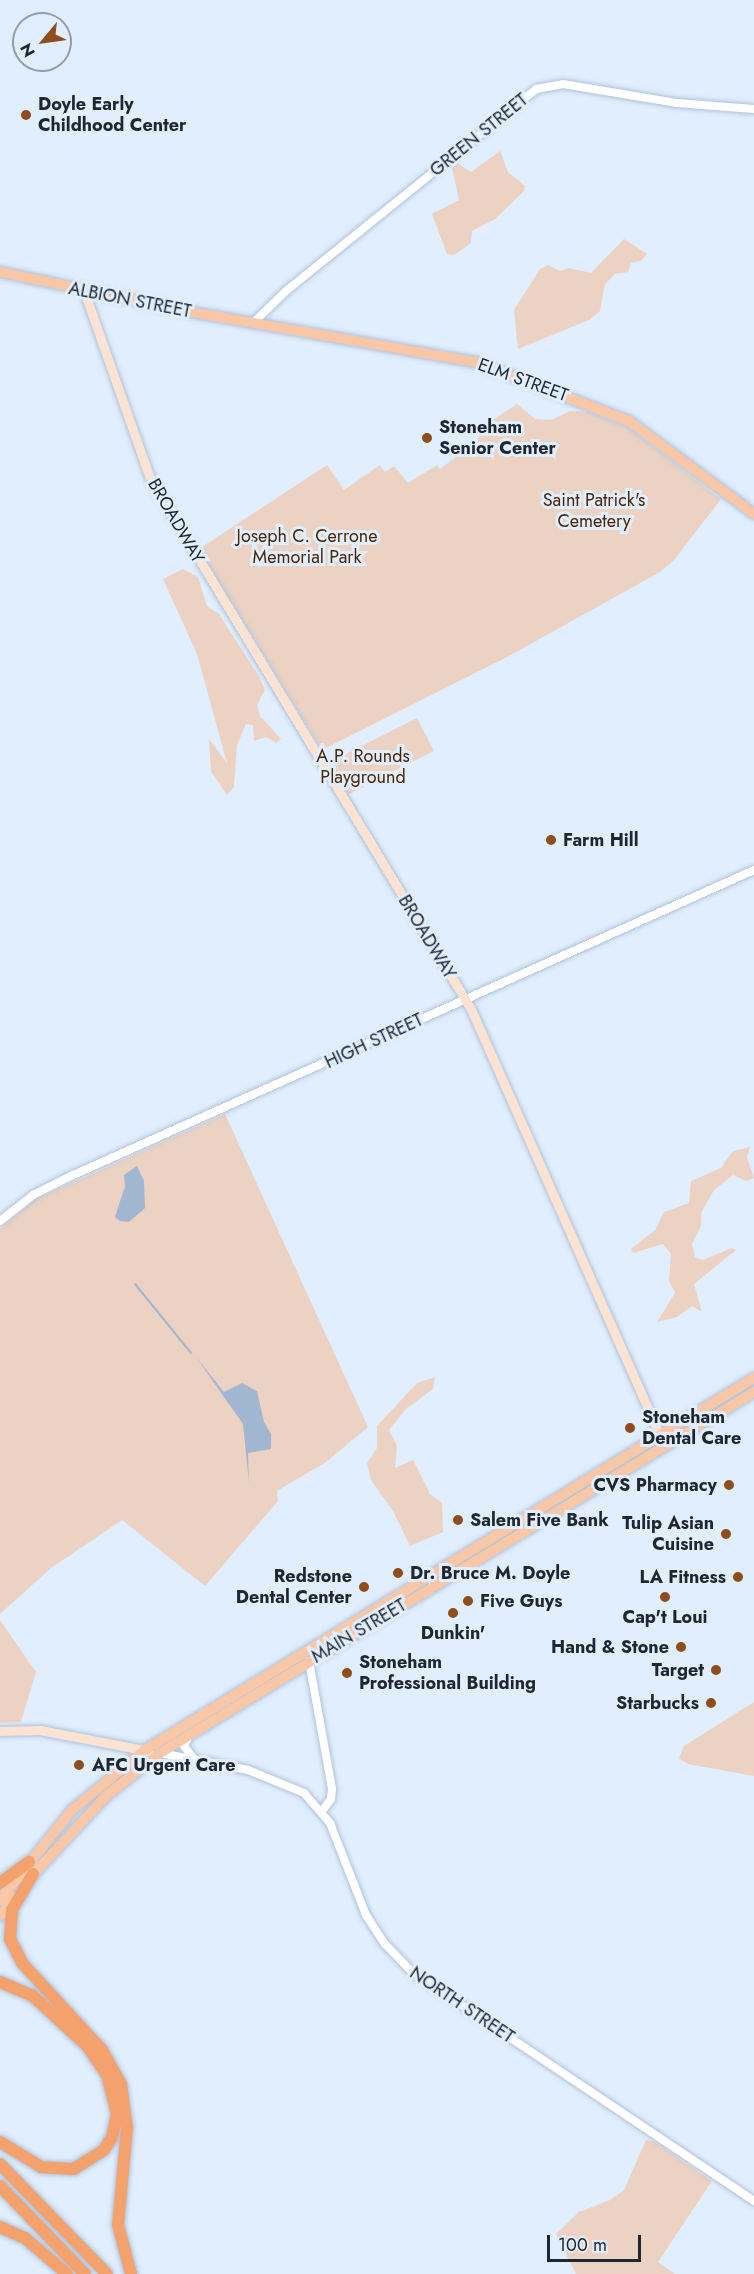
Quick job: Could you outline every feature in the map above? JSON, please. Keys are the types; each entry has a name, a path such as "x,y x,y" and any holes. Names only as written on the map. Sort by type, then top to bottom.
{"highway":[{"path":"0,1883 31,1868"},
{"path":"31,1868 12,1910 10,1939 21,1963 97,2044 121,2084 127,2128 118,2224 131,2274"},
{"path":"0,1982 33,1996 88,2047 107,2075 117,2114 114,2131 104,2150 74,2169 41,2167 0,2142"},
{"path":"0,2164 106,2274"},
{"path":"0,2186 85,2274"},
{"path":"0,2228 25,2238 67,2274"}],"main road":[{"name":"ALBION STREET","path":"0,272 84,291 257,323"},
{"name":"BROADWAY","path":"84,291 144,465 466,1000 660,1436"},
{"name":"ELM STREET","path":"257,323 458,357 539,384 641,428 754,514"},
{"name":"MAIN STREET","path":"0,1916 31,1868 94,1789 145,1750 754,1378"},
{"name":"MAIN STREET","path":"0,1900 106,1796 160,1753 754,1392"},
{"name":"NORTH STREET","path":"0,1731 40,1730 160,1753"}],"street":[{"name":"GREEN STREET","path":"257,323 286,291 536,89 563,84 667,102 754,109"},
{"name":"HIGH STREET","path":"0,1221 25,1200 64,1179 754,870"},
{"path":"309,1661 332,1789 331,1799 322,1811"},
{"path":"192,1733 183,1743 186,1753 194,1759"},
{"name":"NORTH STREET","path":"160,1753 194,1759 286,1784 304,1793 322,1811 366,1915 386,1944 412,1972 754,2201"}],"green space":[{"path":"500,151 508,172 525,186 524,191 495,219 472,231 471,243 454,255 447,254 432,214 459,200 451,163 456,162 471,172"},
{"path":"624,239 647,254 641,261 631,263 628,272 615,274 605,284 600,311 589,320 518,349 514,310 540,269 548,265 560,271 569,268 591,273"},
{"name":"Saint Patrick's Cemetery","path":"517,404 535,419 551,420 570,411 588,412 627,427 721,499 674,560 660,572 507,657 322,750 199,549 327,465 344,490 380,465 385,472 394,466 408,483 437,465 440,469 472,445 475,448 482,427"},
{"path":"183,569 198,577 207,606 219,614 260,678 265,690 257,705 260,716 281,739 276,743 266,737 254,741 253,725 246,724 237,745 234,787 227,795 211,771 209,739 227,763 197,654 163,579"},
{"name":"A.P. Rounds Playground","path":"417,718 434,751 348,795 331,762"},
{"path":"225,1114 368,1427 326,1462 277,1491 278,1501 205,1586 122,1520 51,1568 0,1614 0,1229 34,1200"},
{"path":"750,1147 747,1158 754,1178 746,1181 733,1175 714,1190 701,1213 701,1226 692,1244 695,1257 703,1260 732,1248 736,1250 694,1284 702,1312 692,1306 677,1317 657,1322 675,1293 669,1281 671,1254 663,1244 633,1253 631,1249 655,1230 664,1212 689,1203 691,1181 721,1168 733,1151"},
{"path":"435,1377 433,1389 406,1409 389,1430 397,1446 395,1468 413,1460 430,1494 442,1503 443,1532 410,1546 393,1511 371,1480 367,1463 377,1448 377,1426 417,1383"},
{"path":"0,1620 36,1672 21,1722 0,1723"},
{"path":"754,1702 754,1776 688,1764 679,1758 684,1746"},
{"path":"646,2140 655,2142 712,2181 658,2262 675,2274 576,2274 556,2234 579,2212 610,2200 624,2190"}],"water":[{"path":"137,1166 144,1181 145,1208 129,1222 120,1221 115,1217 125,1186 124,1175"},
{"path":"196,1357 224,1392 242,1383 257,1391 264,1422 271,1434 271,1449 248,1453 249,1483 243,1424"}],"waterway":[{"path":"135,1284 191,1353"}],"place":[{"name":"Doyle Early Childhood Center","path":"26,115"},
{"name":"Stoneham Senior Center","path":"427,438"},
{"name":"Farm Hill","path":"551,840"},
{"name":"Stoneham Dental Care","path":"630,1428"},
{"name":"CVS Pharmacy","path":"729,1485"},
{"name":"Salem Five Bank","path":"458,1520"},
{"name":"Tulip Asian Cuisine","path":"726,1534"},
{"name":"Dr. Bruce M. Doyle","path":"398,1573"},
{"name":"LA Fitness","path":"738,1577"},
{"name":"Redstone Dental Center","path":"364,1587"},
{"name":"Cap't Loui","path":"665,1597"},
{"name":"Five Guys","path":"468,1601"},
{"name":"Dunkin'","path":"453,1613"},
{"name":"Hand & Stone","path":"681,1647"},
{"name":"Target","path":"716,1670"},
{"name":"Stoneham Professional Building","path":"347,1673"},
{"name":"Starbucks","path":"711,1703"},
{"name":"AFC Urgent Care","path":"79,1765"}],"park label":[{"name":"Joseph C. Cerrone Memorial Park","path":"307,547"}]}
